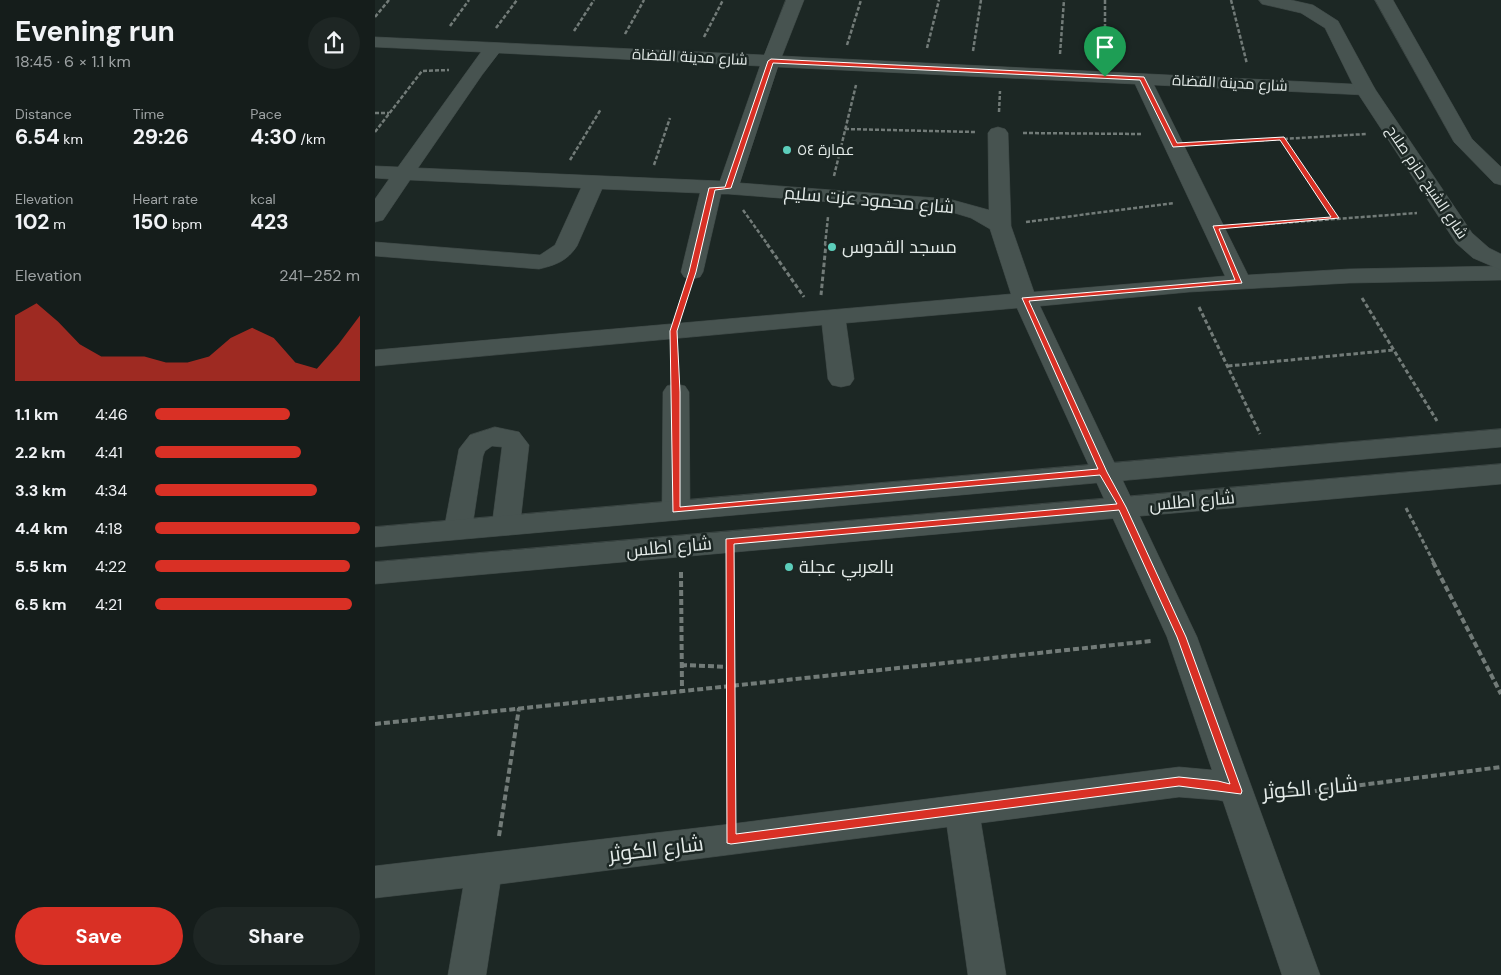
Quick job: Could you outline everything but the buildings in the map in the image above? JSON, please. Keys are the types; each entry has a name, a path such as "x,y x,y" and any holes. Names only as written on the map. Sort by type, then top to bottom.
{"street":[{"path":"692,272 720,188 795,0"},
{"name":"شارع الشيخ حازم صلاح","path":"1268,0 1307,9 1332,24 1365,89 1445,210 1471,246 1501,263"},
{"path":"1366,0 1393,17"},
{"path":"1384,0 1464,142 1501,179"},
{"name":"شارع مدينة القضاة","path":"375,42 1365,89"},
{"path":"375,215 475,70 488,47"},
{"path":"1142,79 1202,200 1239,281"},
{"path":"998,133 1000,226 1025,299 1103,472 1122,507 1182,637 1301,975"},
{"name":"شارع محمود عزت سليم","path":"375,172 720,188 957,206 979,213 1000,226"},
{"path":"375,248 539,262 550,259 560,255 566,246 594,182"},
{"path":"375,358 1239,281 1349,276 1501,273"},
{"path":"826,317 841,379"},
{"path":"676,392 676,510"},
{"path":"458,529 471,450 479,442 498,435 510,438 516,445 506,525"},
{"name":"شارع اطلس","path":"375,537 1501,438"},
{"name":"شارع اطلس","path":"375,574 1501,474"},
{"name":"شارع الكوثر","path":"375,882 731,840 1179,782 1209,784 1237,791"},
{"path":"962,810 987,975"},
{"path":"467,975 489,869"}],"path":[{"path":"375,17 389,0"},
{"path":"437,45 469,0"},
{"path":"488,47 517,0"},
{"path":"561,51 594,0"},
{"path":"615,53 644,0"},
{"path":"694,57 723,0"},
{"path":"841,64 861,0"},
{"path":"922,68 939,0"},
{"path":"969,70 981,0"},
{"path":"1058,75 1064,0"},
{"path":"1105,0 1105,77"},
{"path":"1231,0 1252,84"},
{"path":"826,317 829,196 861,65"},
{"path":"375,132 425,69 475,70"},
{"path":"998,133 1001,72"},
{"path":"558,180 601,110"},
{"path":"375,112 390,113"},
{"path":"647,185 670,118"},
{"path":"845,129 1173,140 1394,133"},
{"path":"1282,138 1335,218"},
{"path":"720,188 826,317"},
{"path":"1000,226 1202,200"},
{"path":"1215,228 1445,210"},
{"path":"676,392 673,331 692,272"},
{"path":"1349,276 1450,442"},
{"path":"1189,285 1271,458"},
{"path":"1228,366 1394,350"},
{"path":"1393,483 1501,694"},
{"path":"729,542 731,840"},
{"path":"681,546 682,690"},
{"path":"375,724 1182,637"},
{"path":"681,665 730,667"},
{"path":"489,869 519,708"},
{"name":"شارع الكوثر","path":"1237,791 1283,794 1501,766"}],"place":[{"name":"عمارة ٥٤","path":"787,150"},
{"name":"مسجد القدوس","path":"832,247"},
{"name":"بالعربي عجلة","path":"789,567"}],"route":[{"path":"1105,77 771,61 727,188 712,188 692,272 673,331 676,392 676,510 1103,472 1122,507 1182,637 1237,791 1199,782 1179,782 731,840 729,542 1122,507 1103,472 1025,299 1239,281 1215,228 1335,218 1282,138 1175,145 1142,79 1105,77"}]}
